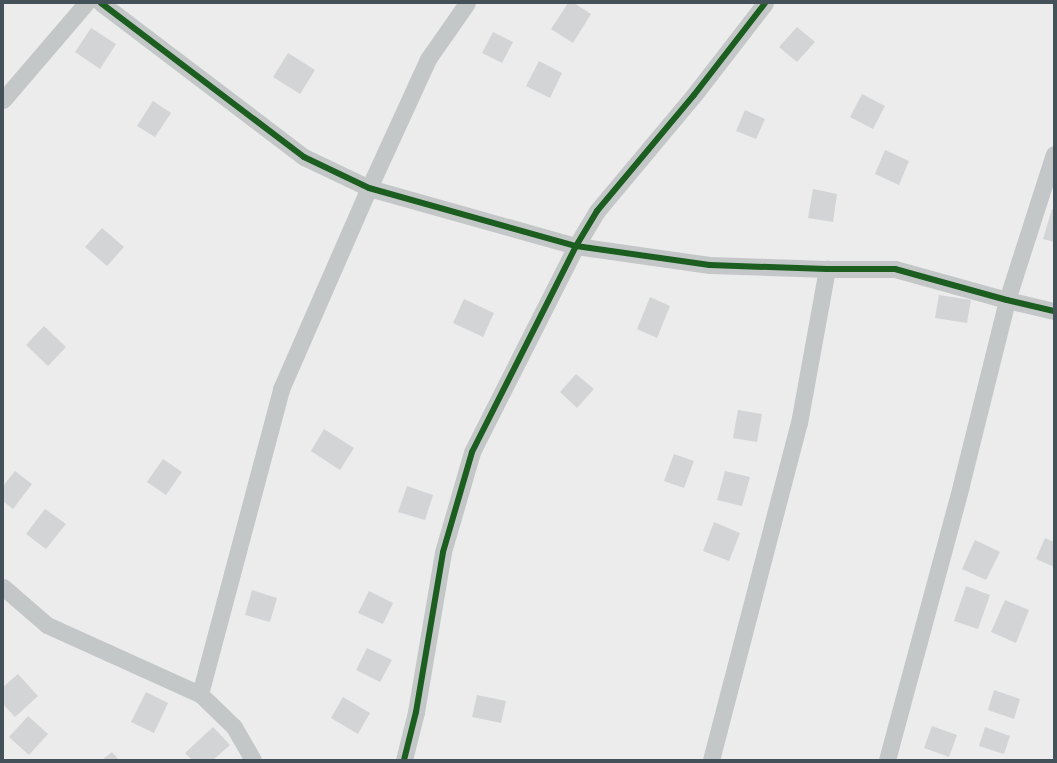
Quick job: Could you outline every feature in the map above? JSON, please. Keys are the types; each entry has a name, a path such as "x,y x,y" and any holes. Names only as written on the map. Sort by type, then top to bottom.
{"street":[{"path":"3,100 86,3"},
{"path":"101,3 304,157 369,188 576,246 710,265 827,269 895,268 1007,300 1054,310"},
{"path":"200,694 281,389 369,188 428,59 466,3"},
{"path":"404,760 416,712 443,552 472,452 576,246 597,211 694,95 765,3"},
{"path":"887,760 961,485 1007,300 1054,154"},
{"path":"711,760 799,423 827,269"},
{"path":"3,587 47,624 200,694 234,727 253,760"}],"building":[{"path":"568,3 574,3 591,14 573,43 551,29"},
{"path":"797,27 815,42 797,62 779,47"},
{"path":"91,28 116,44 100,69 75,52"},
{"path":"493,32 513,42 502,63 482,53"},
{"path":"288,53 315,70 300,94 273,77"},
{"path":"539,61 562,73 550,98 526,86"},
{"path":"862,94 885,106 873,129 850,117"},
{"path":"153,101 171,113 155,137 137,126"},
{"path":"745,110 765,119 756,139 736,131"},
{"path":"885,150 909,161 899,185 875,174"},
{"path":"813,189 837,194 833,222 808,218"},
{"path":"1052,209 1054,209 1054,242 1043,239"},
{"path":"102,228 124,247 107,266 85,247"},
{"path":"939,295 971,300 967,323 935,318"},
{"path":"650,297 670,306 657,338 637,329"},
{"path":"464,299 494,313 483,337 453,323"},
{"path":"44,326 66,347 48,366 26,345"},
{"path":"576,374 594,389 577,408 560,392"},
{"path":"738,410 762,414 757,442 733,438"},
{"path":"324,429 354,448 340,470 311,451"},
{"path":"674,454 694,461 684,488 664,481"},
{"path":"163,459 182,472 166,495 147,482"},
{"path":"15,471 32,484 13,509 3,501 3,486"},
{"path":"725,471 750,477 742,506 717,500"},
{"path":"407,486 433,495 425,520 398,512"},
{"path":"45,509 66,524 46,549 26,534"},
{"path":"714,522 740,533 729,561 703,551"},
{"path":"1045,538 1054,542 1054,567 1036,559"},
{"path":"975,540 1000,552 986,580 962,569"},
{"path":"966,586 990,595 978,629 954,621"},
{"path":"252,590 277,598 270,622 245,615"},
{"path":"369,591 393,603 383,624 358,613"},
{"path":"1005,600 1029,610 1016,643 991,632"},
{"path":"367,648 392,660 380,682 356,670"},
{"path":"18,674 38,696 15,717 3,704 3,687"},
{"path":"994,690 1020,699 1014,719 988,710"},
{"path":"146,692 168,703 154,733 131,722"},
{"path":"477,695 506,701 501,723 472,717"},
{"path":"343,697 370,713 358,734 331,718"},
{"path":"28,716 48,734 29,755 9,737"},
{"path":"932,726 957,735 949,757 924,748"},
{"path":"213,727 230,745 213,760 192,760 185,753"},
{"path":"985,727 1010,736 1004,754 979,746"},
{"path":"112,752 119,760 102,760"}],"cycle path":[{"path":"101,3 304,157 369,188 576,246 710,265 827,269 895,269 1007,300 1054,311"},
{"path":"404,760 416,712 443,552 472,452 576,246 597,211 694,95 765,3"}]}
